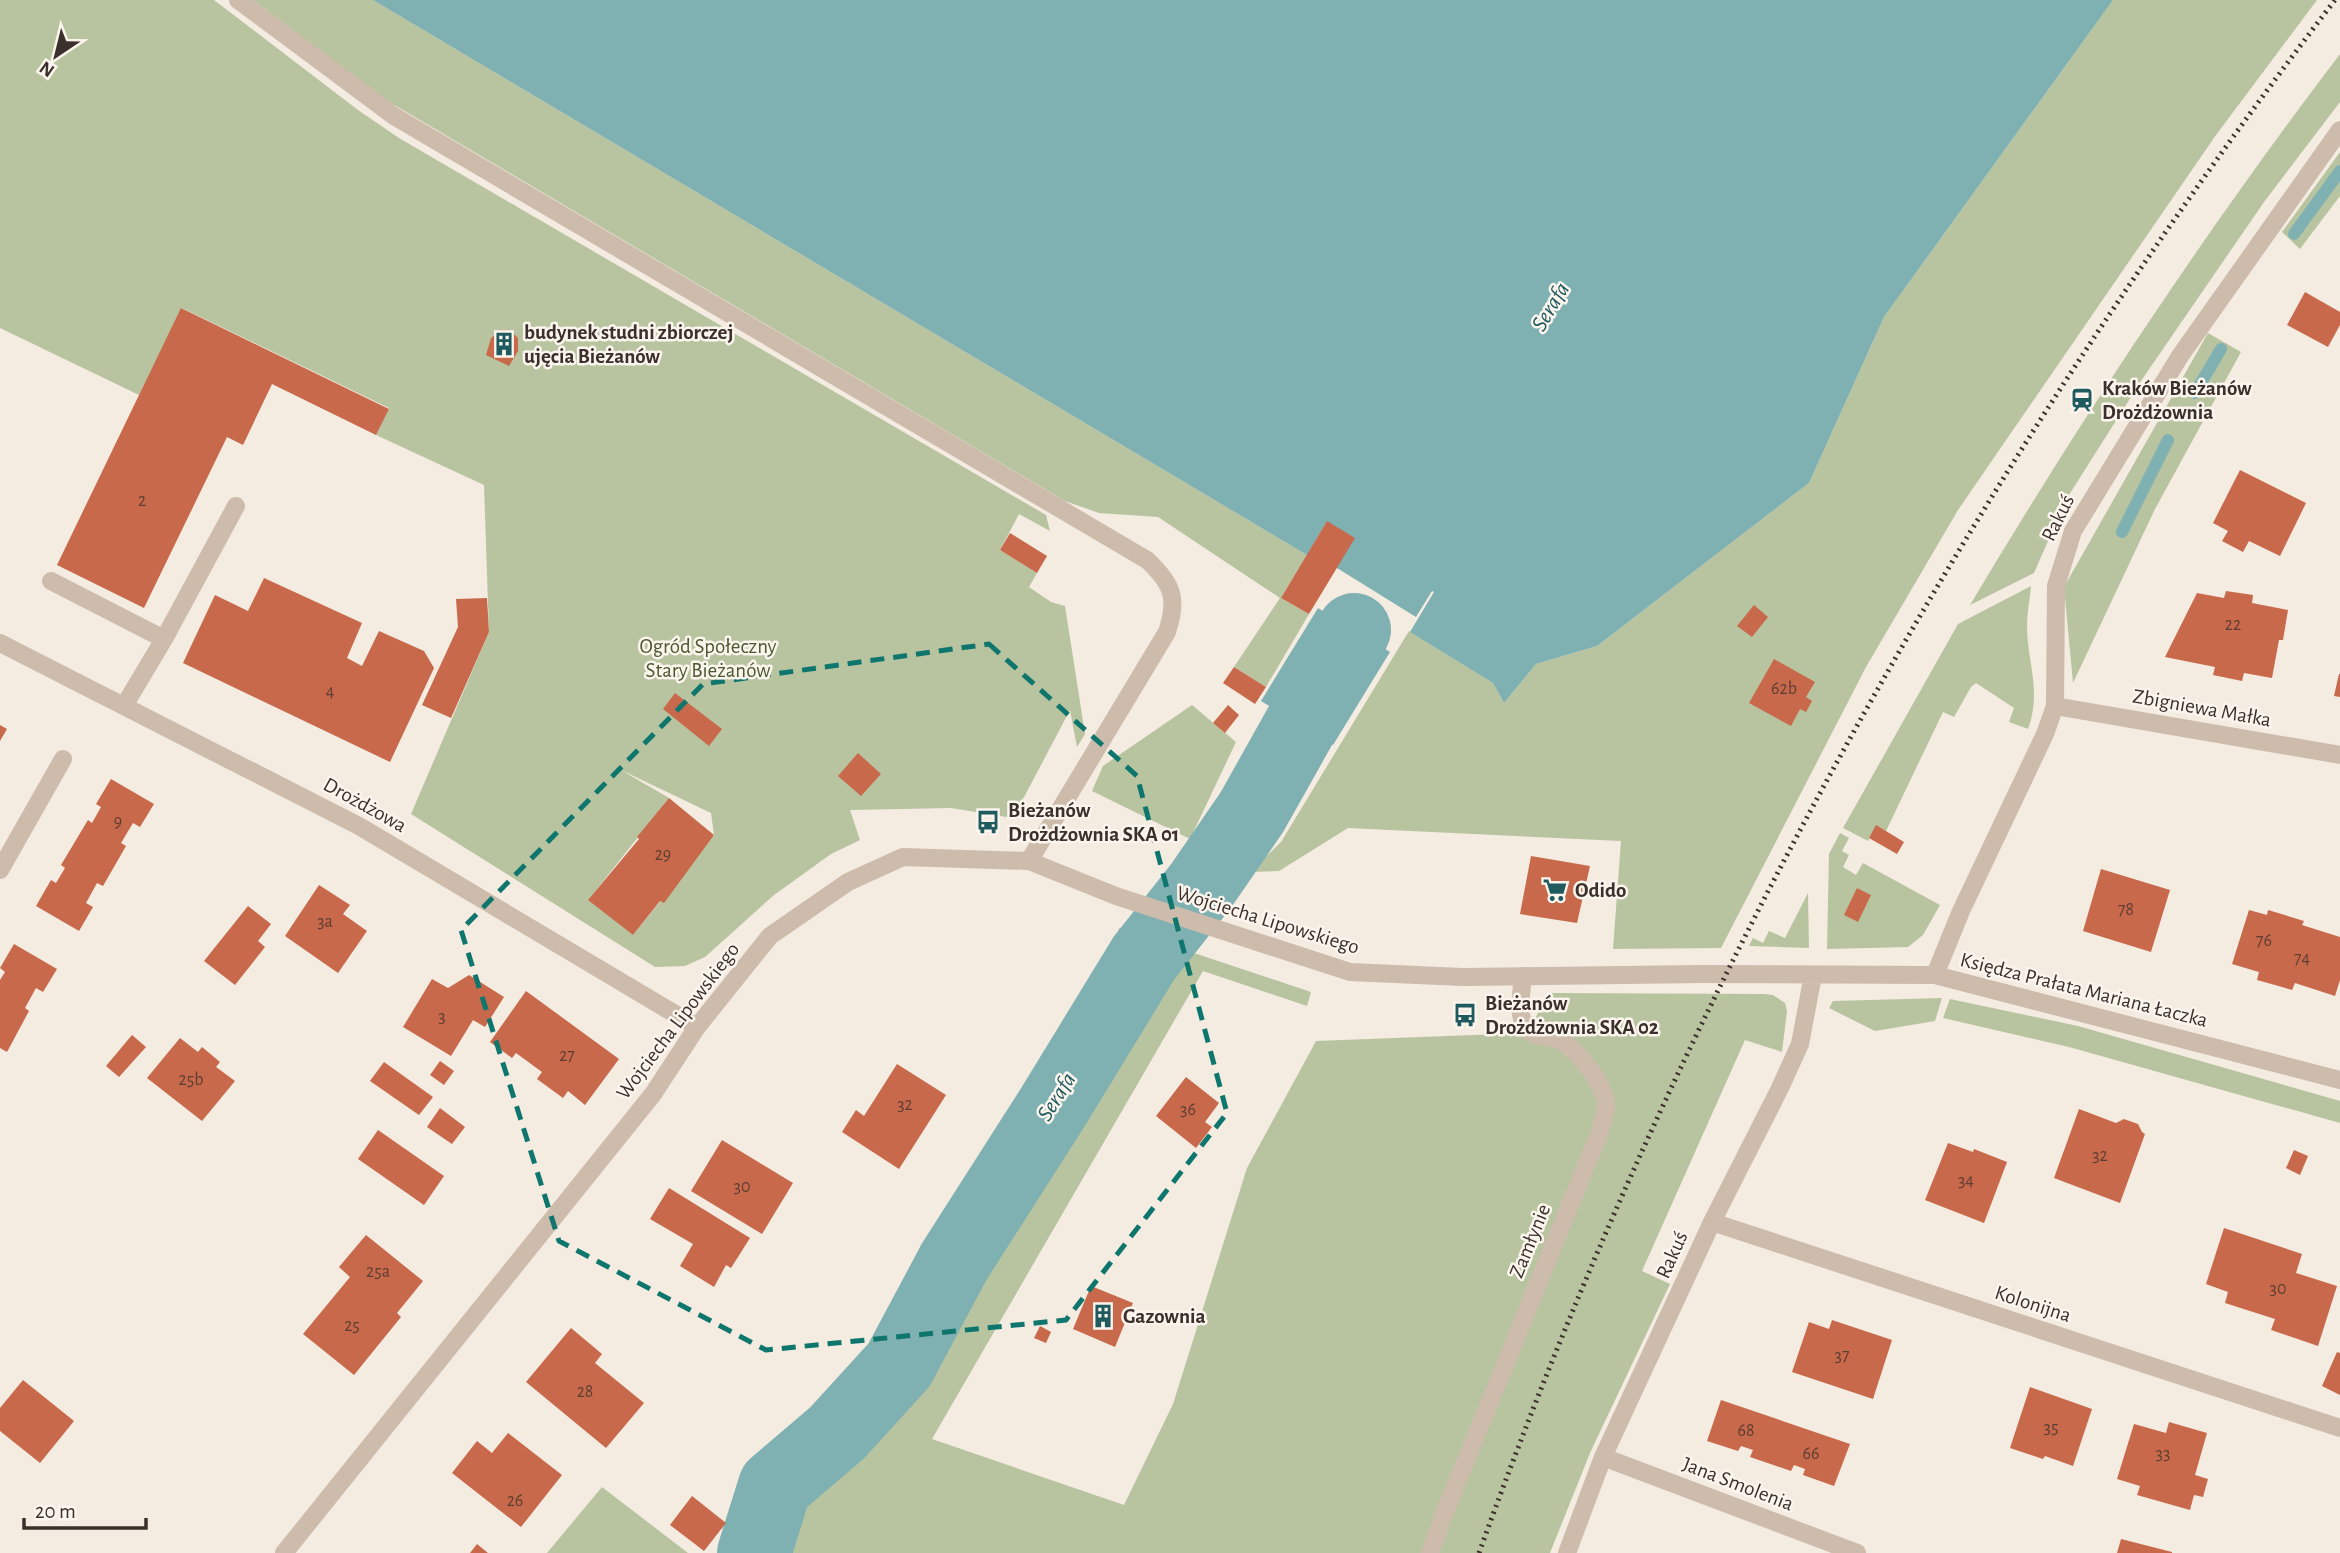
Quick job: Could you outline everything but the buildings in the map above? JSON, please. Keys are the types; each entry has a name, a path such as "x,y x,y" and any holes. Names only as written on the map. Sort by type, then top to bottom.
{"street":[{"path":"238,0 394,116 1147,560 1163,574 1172,593 1173,603 1167,632 1029,861"},
{"name":"Rakuś","path":"1935,975 1961,911 2045,734 2055,706 2056,586 2073,531 2179,356 2340,130"},
{"path":"124,706 164,639 236,506"},
{"path":"51,581 164,639"},
{"name":"Drożdżowa","path":"0,643 359,826 697,1027"},
{"name":"Zbigniewa Małka","path":"2055,706 2340,755"},
{"path":"0,870 63,758"},
{"name":"Wojciecha Lipowskiego","path":"285,1553 653,1094 697,1027 770,936 848,882 903,857 1029,861 1116,896 1350,972 1462,977 1813,975"},
{"name":"Rakuś","path":"1567,1553 1603,1457 1712,1222 1800,1044 1813,975"},
{"name":"Księdza Prałata Mariana Łaczka","path":"1813,975 1935,975 2340,1080"},
{"name":"Zamłynie","path":"1430,1553 1599,1134 1606,1105 1599,1083 1584,1061 1557,1039 1538,1037 1525,1027 1520,1007 1523,976"},
{"name":"Kolonijna","path":"1712,1222 2340,1428"},
{"name":"Jana Smolenia","path":"1603,1457 1857,1553"}],"highlighted area":[{"path":"989,644 1137,776 1227,1113 1066,1320 766,1350 559,1241 461,930 703,684"}],"green space":[{"name":"Ogród Społeczny Stary Bieżanów","path":"0,0 214,0 399,138 1046,515 1050,531 1019,514 1000,550 1037,573 1029,587 1051,602 1065,606 1085,734 1077,747 1070,710 1013,818 951,808 850,810 860,840 831,854 774,895 705,957 685,966 655,967 411,814 489,632 484,485 376,435 389,408 182,308 139,395 0,328","holes":["621,770 711,813 714,835 633,935 589,899 669,798"]},
{"path":"253,0 373,0 1307,555 1281,598 1309,614 1266,687 1234,667 1280,598 1158,517 1099,513 1065,501 381,97"},
{"path":"2113,0 2317,0 2216,135 1958,510 1866,667 1721,948 1613,949 1621,841 1348,828 1279,871 1250,872 1281,842 1409,631 1493,683 1504,703 1536,664 1597,646 1809,483 1884,317"},
{"path":"2340,54 2340,102 2264,202 2143,378 2067,498 2034,573 1970,605 2057,463 2194,255"},
{"path":"2340,152 2340,196 2300,249 2282,232"},
{"path":"2208,333 2241,352 2155,509 2073,683 2064,587"},
{"path":"2031,586 2027,625 2034,702 2028,729 2009,722 2014,708 1976,683 1954,717 1943,712 1886,831 1876,826 1868,841 1843,828 1958,624"},
{"path":"1192,705 1236,742 1190,839 1092,791 1103,766"},
{"path":"1840,833 1849,838 1842,851 1849,855 1843,867 1856,875 1863,863 1940,905 1923,935 1908,947 1827,949 1829,854"},
{"path":"1808,893 1809,948 1749,946 1753,938 1763,943 1769,931 1785,938"},
{"path":"1119,928 1311,992 1307,1006 1203,971 932,1439 1124,1505 1173,1404 1247,1168 1316,1041 1527,1033 1549,993 1764,994 1773,995 1785,1003 1787,1011 1782,1052 1745,1040 1642,1271 1670,1284 1590,1453 1550,1553 727,1553 751,1484 782,1436 840,1397 880,1350 941,1233 1110,961"},
{"path":"1942,998 1935,1021 1875,1031 1829,1008 1833,1001"},
{"path":"1950,999 2078,1026 2340,1101 2340,1123 2069,1047 1943,1018"},
{"path":"602,1487 688,1553 547,1553"}],"water":[{"path":"373,0 2113,0 1884,317 1809,483 1597,646 1536,664 1504,703 1493,683 1410,632 1434,592 1432,591 1416,617 1337,568 1327,521 1307,555"},
{"path":"1318,608 1390,652 1333,745 1261,701"}],"waterway":[{"path":"2294,234 2340,171"},
{"path":"2195,393 2221,349"},
{"path":"2122,532 2168,440"},
{"name":"Serafa","path":"754,1553 775,1486 837,1433 899,1365 954,1262 1144,958 1201,886 1252,812 1354,630"}],"railway":[{"path":"1479,1553 1558,1346 1646,1141 1743,941 1847,744 1959,551 2078,363 2203,179 2335,0"}],"place":[{"name":"budynek studni zbiorczej ujęcia Bieżanów","path":"504,344"},
{"name":"Kraków Bieżanów Drożdżownia","path":"2082,400"},
{"name":"Bieżanów Drożdżownia SKA 01","path":"988,822"},
{"name":"Odido","path":"1555,890"},
{"name":"Bieżanów Drożdżownia SKA 02","path":"1465,1015"},
{"name":"Gazownia","path":"1103,1316"}]}
